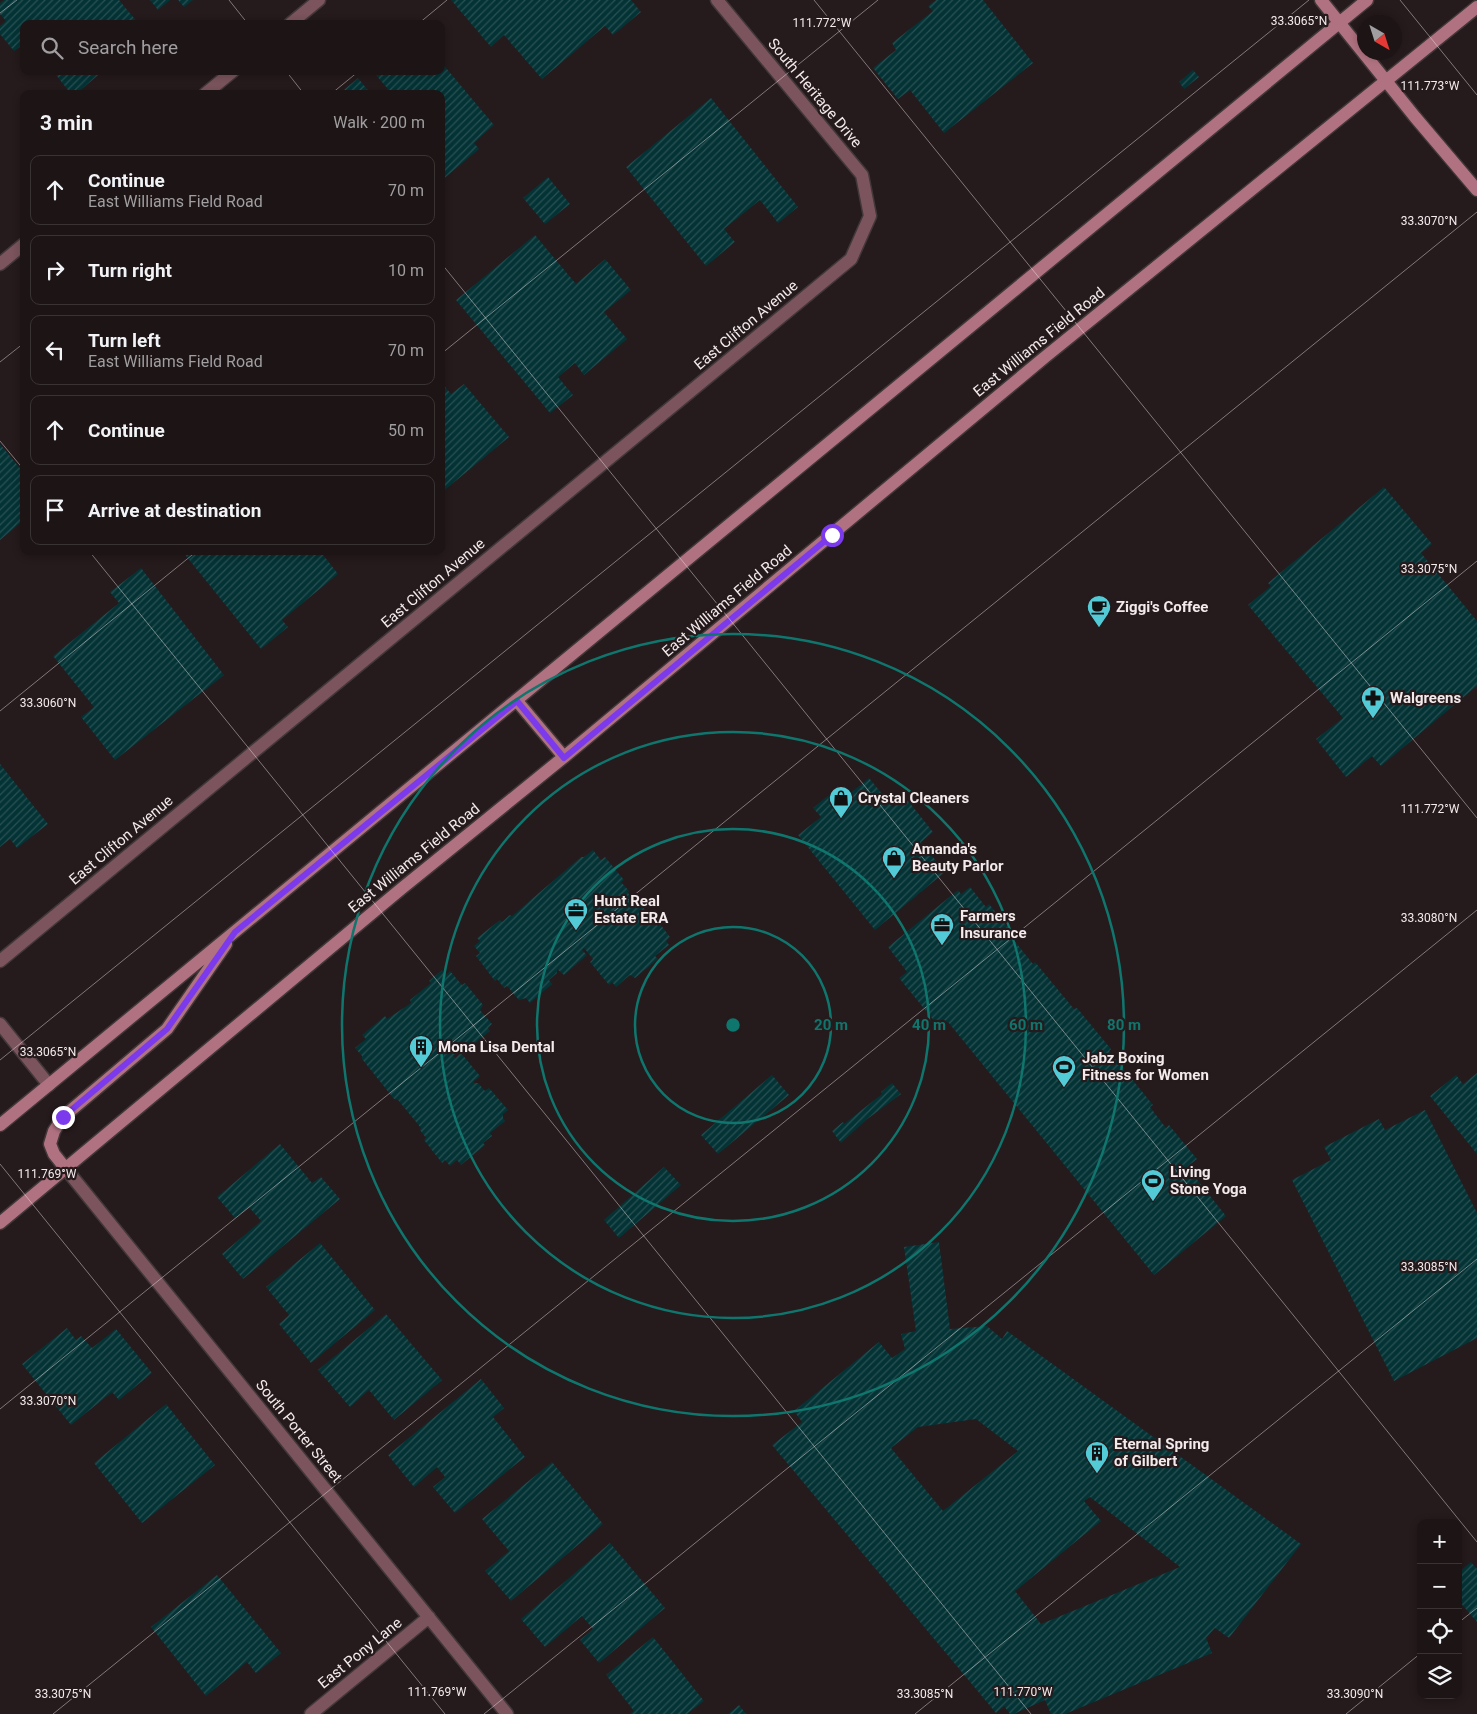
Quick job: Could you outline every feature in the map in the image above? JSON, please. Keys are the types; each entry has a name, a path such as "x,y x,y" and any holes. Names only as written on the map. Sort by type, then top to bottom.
{"main road":[{"path":"1321,0 1386,82 1477,190"},
{"path":"0,1125 1367,0"},
{"name":"East Williams Field Road","path":"0,1223 401,889 564,758 1045,357 1477,8"},
{"path":"517,701 564,758"},
{"path":"66,1169 54,1154 50,1144 58,1124 63,1117 167,1029 235,932"}],"street":[{"path":"295,20 319,0"},
{"name":"South Heritage Drive","path":"717,0 862,175 870,216"},
{"path":"211,90 228,75"},
{"name":"East Clifton Avenue","path":"0,961 851,259 870,216"},
{"path":"0,264 20,247"},
{"path":"0,1024 49,1085"},
{"name":"South Porter Street","path":"66,1169 507,1714"},
{"name":"East Pony Lane","path":"311,1714 430,1617"}],"building":[{"path":"4,0 119,0 136,20 20,20 20,47 14,51 0,34 0,26 6,21 0,14 0,3"},
{"path":"150,0 170,0 158,10"},
{"path":"178,0 193,0 184,7"},
{"path":"451,0 631,0 641,12 613,35 605,26 542,79 504,35 491,47"},
{"path":"936,0 983,0 1033,63 944,133 910,90 898,99 873,68 896,50 892,43 933,11 928,6"},
{"path":"445,67 494,125 474,143 479,149 445,178 445,90 387,90 388,89 376,75 445,75"},
{"path":"1193,70 1199,77 1184,89 1179,82"},
{"path":"56,75 98,75 81,90 68,90"},
{"path":"358,78 368,90 344,90"},
{"path":"711,98 798,207 778,223 760,200 724,229 735,242 706,266 626,167"},
{"path":"548,177 570,204 545,224 523,198"},
{"path":"535,235 576,284 605,259 631,290 604,312 627,339 584,375 575,363 558,377 573,395 550,413 456,300"},
{"path":"464,384 509,437 445,490 445,387 451,394"},
{"path":"0,444 20,468 20,523 0,540"},
{"name":"Walgreens","path":"1384,487 1432,544 1421,553 1477,621 1477,686 1381,766 1372,756 1346,777 1316,739 1343,718 1248,605 1271,586 1268,583"},
{"path":"185,555 323,555 338,574 282,620 288,627 261,649"},
{"path":"141,568 224,675 115,760 81,717 94,707 53,656 119,603 110,592"},
{"path":"0,764 48,824 17,848 10,839 0,847"},
{"path":"869,778 893,807 905,797 933,832 921,842 945,872 875,930 798,835 821,817 813,808 835,790 842,800"},
{"name":"Hunt Real Estate ERA","path":"593,850 601,860 605,857 624,880 621,882 629,891 628,893 638,905 641,905 658,926 660,924 670,937 666,941 669,945 655,956 658,959 635,978 630,975 616,987 612,982 609,985 590,962 593,959 584,948 582,950 587,955 564,975 557,969 557,973 549,980 552,984 530,1003 526,998 519,1000 507,986 504,988 497,979 495,981 476,956 480,953 474,946 480,941 477,938 500,920 502,922 510,915 512,916 581,857 584,857"},
{"path":"970,887 986,907 989,904 1015,936 1013,939 1033,964 1035,962 1074,1009 1077,1008 1153,1105 1150,1107 1166,1128 1169,1125 1197,1159 1187,1167 1226,1216 1154,1275 948,1022 940,1028 899,978 907,972 888,947 958,890 961,894"},
{"name":"Mona Lisa Dental","path":"442,970 446,975 450,971 462,985 465,983 483,1005 480,1010 492,1024 488,1028 490,1031 467,1050 464,1047 453,1056 455,1058 461,1053 480,1076 474,1083 478,1083 485,1091 489,1088 508,1110 503,1114 505,1121 490,1133 492,1136 483,1143 485,1145 461,1165 457,1160 450,1166 445,1160 442,1163 424,1140 426,1138 420,1130 421,1128 398,1100 394,1099 355,1048 366,1039 362,1035 385,1016 387,1019 411,1003 410,1000 431,983 429,981"},
{"path":"1477,1073 1477,1154 1430,1096 1456,1075 1463,1084"},
{"path":"772,1075 789,1095 718,1154 701,1135"},
{"path":"892,1083 901,1094 866,1120 841,1143 832,1131 843,1122 844,1124 882,1094 881,1092"},
{"path":"1425,1110 1477,1213 1477,1338 1394,1381 1292,1180 1331,1160 1324,1147 1379,1119 1385,1130"},
{"path":"280,1144 312,1183 321,1177 340,1199 243,1279 222,1254 261,1221 249,1207 235,1218 217,1197"},
{"path":"664,1167 681,1185 619,1238 604,1220"},
{"name":"Eternal Spring of Gilbert","path":"939,1242 950,1329 987,1326 1002,1339 1007,1331 1301,1544 1229,1638 1215,1628 1206,1638 1212,1653 1065,1714 1051,1714 1045,1700 1014,1714 1010,1714 1004,1706 996,1713 772,1445 802,1422 794,1411 879,1342 892,1358 905,1349 901,1334 916,1331 904,1247","holes":["976,1419 1018,1451 943,1511 891,1448 918,1427","1090,1497 1180,1567 1041,1624 1015,1591 1101,1521 1084,1501"]},
{"path":"320,1243 375,1310 311,1363 279,1324 289,1315 266,1287"},
{"path":"386,1314 442,1380 394,1420 369,1390 350,1407 318,1370"},
{"path":"67,1328 76,1340 81,1336 92,1348 116,1329 152,1373 119,1400 112,1392 71,1425 22,1364"},
{"path":"481,1379 504,1408 493,1417 525,1457 455,1513 433,1487 445,1477 437,1467 414,1487 388,1455"},
{"path":"166,1404 215,1465 142,1523 94,1463"},
{"path":"552,1462 603,1524 511,1601 485,1571 509,1551 482,1519"},
{"path":"610,1543 665,1608 599,1663 580,1640 593,1629 582,1616 545,1647 521,1619"},
{"path":"1471,1562 1477,1569 1477,1622 1462,1605 1462,1570"},
{"path":"217,1575 281,1653 256,1673 247,1662 206,1696 151,1627"},
{"path":"653,1637 704,1701 687,1714 630,1714 634,1711 606,1675"},
{"path":"739,1705 746,1714 728,1714"}],"place":[{"name":"Ziggi's Coffee","path":"1099,628"},
{"name":"Walgreens","path":"1373,719"},
{"name":"Crystal Cleaners","path":"841,819"},
{"name":"Amanda's Beauty Parlor","path":"894,879"},
{"name":"Hunt Real Estate ERA","path":"576,931"},
{"name":"Farmers Insurance","path":"942,946"},
{"name":"Mona Lisa Dental","path":"421,1068"},
{"name":"Jabz Boxing Fitness for Women","path":"1064,1088"},
{"name":"Living Stone Yoga","path":"1153,1202"},
{"name":"Eternal Spring of Gilbert","path":"1097,1474"}],"route":[{"path":"63,1117 167,1029 235,932 517,701 564,758 832,535"}]}
